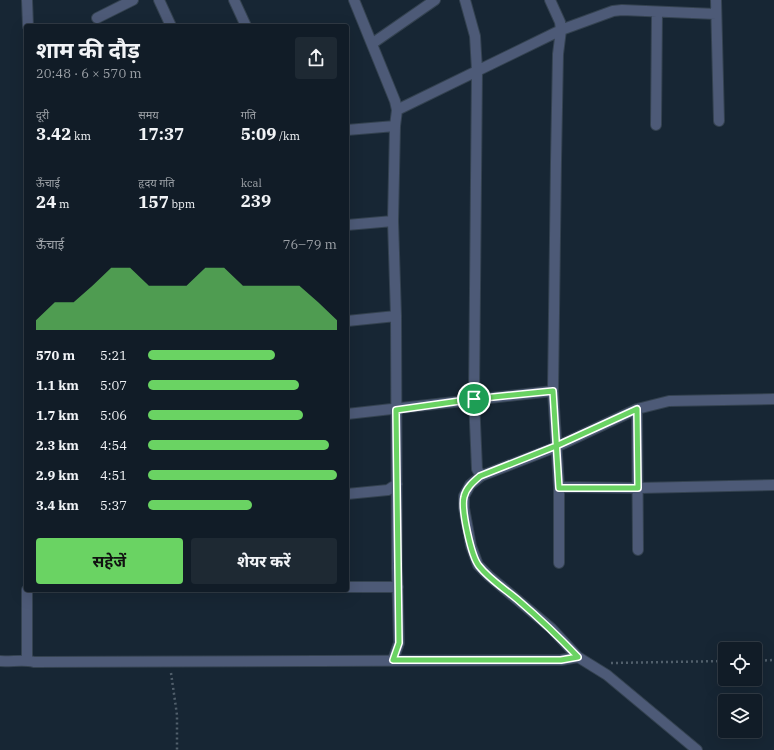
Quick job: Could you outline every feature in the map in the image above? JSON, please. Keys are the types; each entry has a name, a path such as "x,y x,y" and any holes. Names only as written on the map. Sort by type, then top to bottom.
{"street":[{"path":"27,0 28,24"},
{"path":"97,18 133,0"},
{"path":"159,0 170,24"},
{"path":"234,0 245,24"},
{"path":"354,0 373,43 397,110 395,126 393,221 396,316 399,643 393,660"},
{"path":"373,43 435,0"},
{"path":"465,0 475,36 477,70 474,399 477,469 480,476"},
{"path":"550,0 560,22 561,30 558,54 553,391 559,488 559,563"},
{"path":"716,0 719,121"},
{"path":"397,110 561,30 623,5 657,12 716,14"},
{"path":"656,125 657,12"},
{"path":"349,130 395,126"},
{"path":"349,225 393,221"},
{"path":"349,321 396,316"},
{"path":"349,414 396,410 474,399 553,391"},
{"path":"697,750 606,675 578,657 551,628 488,576 478,564 471,546 463,502 466,490 480,476 556,446 637,409 669,401 774,399"},
{"path":"637,409 638,550"},
{"path":"349,494 388,490 397,484"},
{"path":"559,488 774,485"},
{"path":"349,587 398,587"},
{"path":"27,592 30,661"},
{"path":"0,661 561,660 578,657"}],"path":[{"path":"762,661 774,660"},
{"path":"172,661 172,686 177,716 177,750"},
{"path":"596,668 609,663 718,661"}],"route":[{"path":"474,399 396,410 399,643 393,660 561,660 578,657 551,628 488,576 478,564 471,546 463,502 464,496 466,490 480,476 486,475 556,446 637,409 638,488 559,488 556,446 553,391 474,399"}]}
